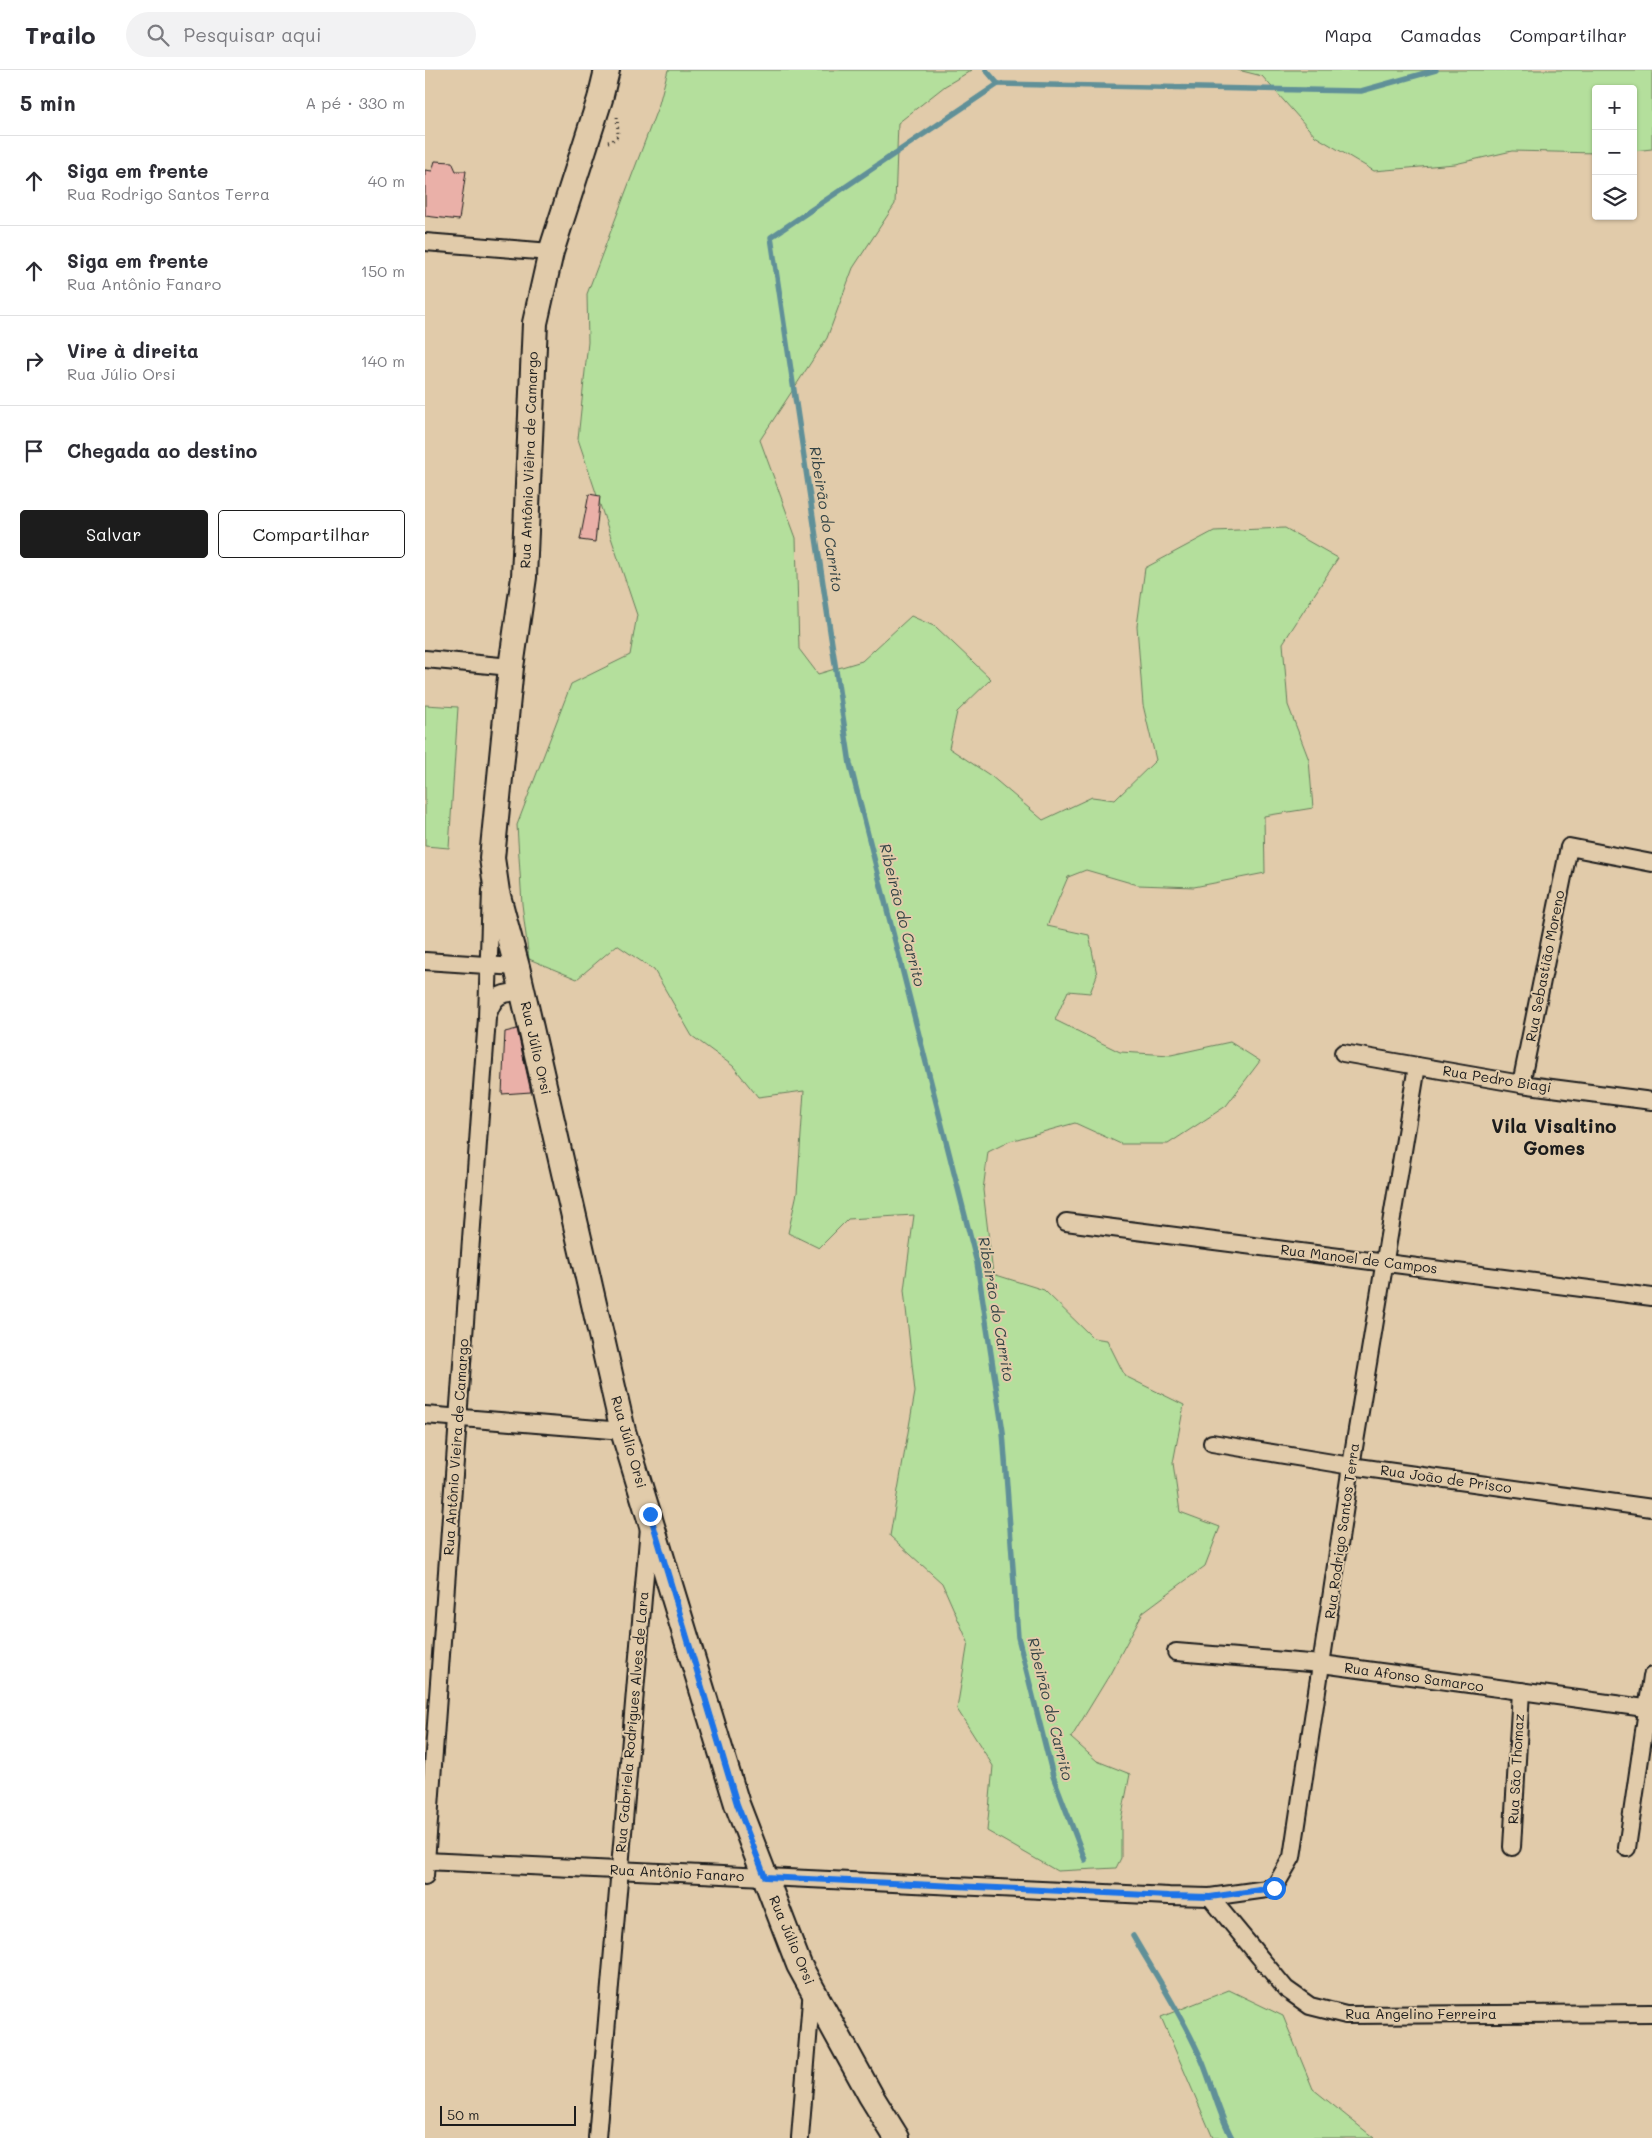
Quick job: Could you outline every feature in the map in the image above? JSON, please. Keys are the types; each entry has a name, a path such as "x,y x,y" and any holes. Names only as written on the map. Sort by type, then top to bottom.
{"main road":[{"name":"Rua Antônio Viêira de Camargo","path":"492,858 511,666 524,577 535,323 551,252 601,99 607,70"},
{"name":"Rua Júlio Orsi","path":"492,858 497,892 523,992 623,1431 650,1514 737,1804 799,1965 871,2096 897,2138"}],"street":[{"path":"425,242 551,252"},
{"path":"425,659 511,666"},
{"name":"Rua Sebastião Moreno","path":"1521,1084 1569,847 1652,863"},
{"name":"Rua Antônio Vieira de Camargo","path":"425,1866 487,1018 492,858"},
{"path":"425,961 517,967"},
{"path":"487,1018 496,998 502,994 523,992"},
{"name":"Rua Pedro Biagi","path":"1343,1053 1521,1084 1652,1100"},
{"name":"Rua Rodrigo Santos Terra","path":"1169,1896 1210,1897 1274,1888 1292,1857 1351,1466 1417,1066"},
{"name":"Rua Manoel de Campos","path":"1066,1222 1384,1261 1652,1297"},
{"path":"425,1415 623,1431"},
{"name":"Rua João de Prisco","path":"1212,1443 1351,1466 1652,1508"},
{"name":"Rua Gabriela Rodrigues Alves de Lara","path":"597,2138 650,1514"},
{"name":"Rua Afonso Samarco","path":"1176,1652 1322,1664 1650,1708"},
{"path":"1627,1848 1650,1708 1652,1676"},
{"name":"Rua São Thomaz","path":"1512,1847 1521,1691"},
{"name":"Rua Antônio Fanaro","path":"425,1866 620,1870 1169,1896"},
{"name":"Rua Angelino Ferreira","path":"1210,1897 1286,1989 1310,2006 1346,2015 1652,2013"},
{"path":"800,2138 812,1988"}],"green space":[{"path":"668,70 972,70 945,86 898,123 895,204 853,268 827,338 760,440 796,538 799,649 818,674 862,661 911,616 936,627 991,679 957,712 949,748 991,776 1043,820 1092,797 1115,800 1156,760 1143,705 1137,626 1145,568 1214,531 1285,528 1338,558 1283,643 1288,705 1309,760 1313,808 1264,816 1265,873 1194,887 1138,885 1086,870 1068,877 1047,926 1089,935 1097,975 1090,993 1068,991 1055,1020 1120,1052 1171,1055 1230,1042 1260,1061 1226,1106 1168,1144 1121,1144 1075,1123 1010,1141 988,1152 983,1190 993,1274 1044,1290 1093,1338 1107,1340 1125,1376 1184,1405 1173,1463 1180,1512 1220,1527 1205,1566 1143,1612 1110,1674 1071,1738 1097,1761 1130,1774 1121,1820 1121,1858 1116,1868 1057,1871 987,1831 993,1766 957,1709 968,1642 942,1583 890,1536 915,1392 904,1290 914,1215 848,1219 819,1248 788,1233 797,1193 804,1091 758,1097 733,1066 692,1036 654,970 617,945 577,979 529,959 522,904 517,825 571,684 630,655 637,615 578,439 588,342 587,294 659,104"},
{"path":"1238,70 1652,70 1652,149 1637,151 1637,85 1592,85 1592,153 1512,151 1455,164 1374,171 1315,136 1262,76"},
{"path":"425,705 458,707 449,848 425,846"},
{"path":"1229,1990 1283,2016 1313,2089 1374,2138 1213,2138 1161,2017"}],"building":[{"path":"435,161 452,162 456,171 466,171 459,220 425,216 425,170 432,171"},
{"path":"589,494 600,496 595,542 580,540"},
{"path":"517,1029 531,1092 502,1094 505,1032"}],"waterway":[{"path":"986,70 998,84"},
{"path":"998,84 1361,91 1436,70"},
{"name":"Ribeirão do Carrito","path":"998,84 771,237 850,764 977,1263 1003,1432 1018,1637 1053,1776 1085,1860"},
{"name":"Ribeirão do Carrito","path":"1133,1936 1170,1998 1196,2047 1223,2120 1232,2138"}],"district":[{"name":"Vila Visaltino Gomes","path":"1554,1137"}],"route":[{"path":"650,1514 737,1804 765,1877 1210,1897 1274,1888"}]}
